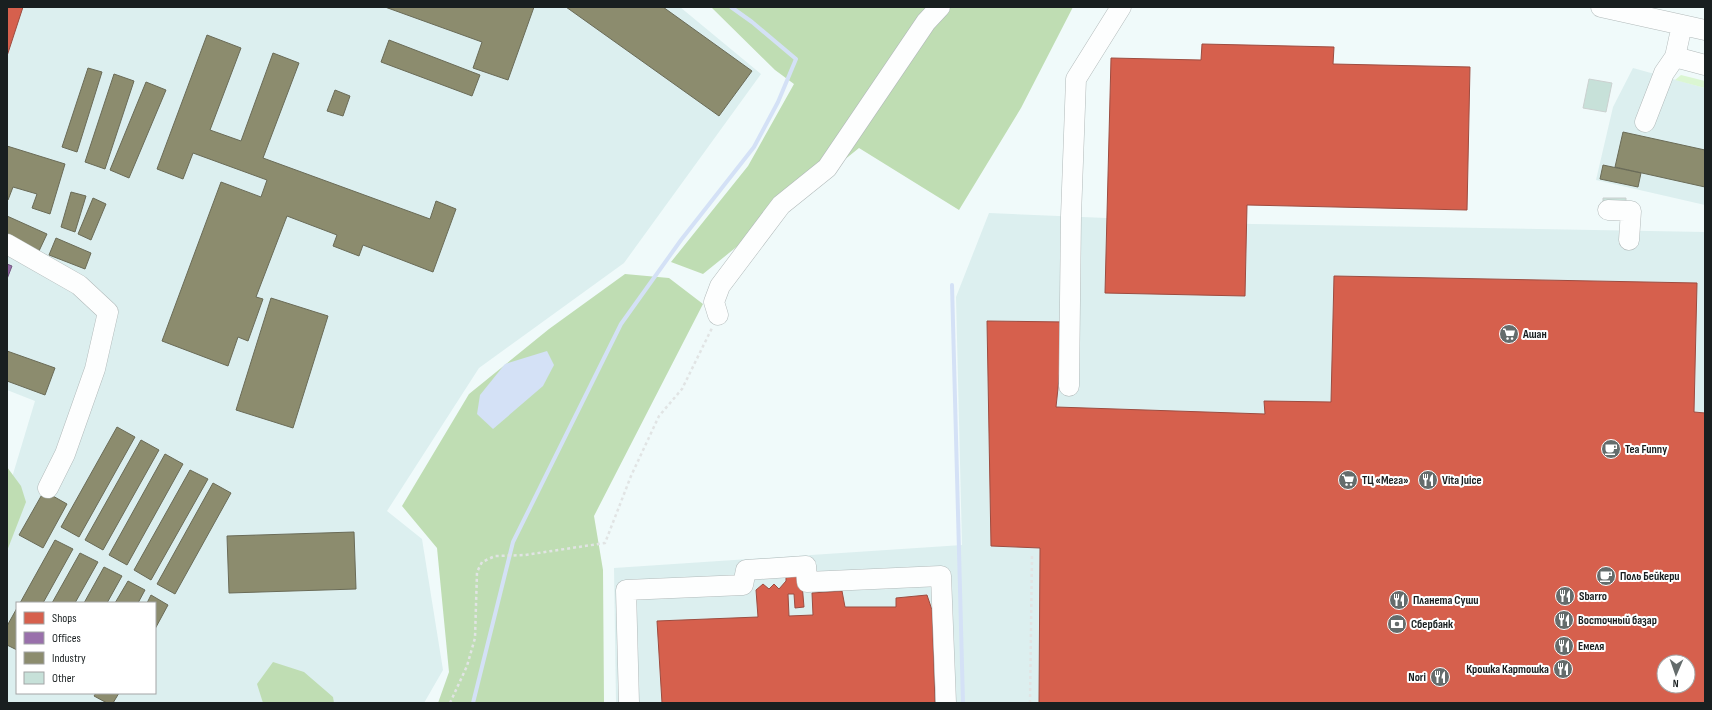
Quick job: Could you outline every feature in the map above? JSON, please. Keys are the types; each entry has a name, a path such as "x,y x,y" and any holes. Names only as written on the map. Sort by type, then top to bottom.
{"street":[{"path":"718,315 714,302 720,286 781,205 827,168 926,22 940,7"},
{"path":"1069,386 1071,216 1076,79 1121,7"},
{"path":"1601,7 1705,30"},
{"path":"1645,122 1664,73 1675,57 1682,25"},
{"path":"1675,57 1705,65"},
{"path":"1608,210 1631,211 1629,240"},
{"path":"7,244 79,285 108,312 95,369 65,454 48,488"},
{"path":"629,703 626,590 743,585 746,570 806,566 807,582 941,576 946,703"}],"path":[{"path":"450,703 467,666 475,638 477,572 482,562 495,556 525,555 605,544 631,476 659,416 682,389 718,315"},
{"path":"1030,703 1032,556"}],"shaded area":[{"path":"7,7 680,7 761,74 624,263 479,368 387,511 422,539 443,670 424,703 7,703 7,494 35,401 7,390"},
{"path":"1633,68 1705,88 1705,205 1596,180 1613,107"},
{"name":"ТЦ «Мега»","path":"989,213 1252,224 1705,232 1705,703 616,703 614,568 962,545 956,297"}],"green space":[{"path":"711,7 1073,7 1021,108 959,210 859,148 703,274 671,262 748,166 794,84 775,70"},
{"path":"1681,75 1705,81 1705,88 1675,80"},
{"path":"625,274 669,278 703,304 594,516 603,570 604,703 438,703 449,672 437,548 402,506 469,394 549,329"},
{"path":"7,467 21,486 26,502 7,551"},
{"path":"273,662 304,672 333,697 334,703 263,703 257,684"}],"water":[{"path":"547,351 554,365 543,386 493,429 477,414 480,395 505,364"}],"building: Shops":[{"path":"7,7 23,7 7,56"},
{"path":"1202,44 1334,47 1333,64 1470,67 1467,210 1247,205 1245,296 1105,293 1111,58 1201,60"},
{"name":"ТЦ «Мега»","path":"1334,276 1697,283 1694,412 1705,413 1705,703 1039,703 1040,548 991,546 987,321 1065,322 1056,407 1265,414 1264,401 1331,402"},
{"path":"786,572 801,572 804,607 795,608 794,594 788,594 789,616 813,615 812,593 842,591 845,607 896,607 896,598 927,595 932,610 935,703 662,703 657,621 758,617 756,590 763,584 769,589 774,584 779,589 786,581"}],"building: Offices":[{"path":"7,264 12,266 7,279"}],"building: Industry":[{"path":"385,7 534,7 508,80 473,68 482,42"},
{"path":"566,7 663,7 752,71 719,116"},
{"path":"207,35 241,48 210,130 241,141 273,53 299,63 263,158 430,219 436,201 456,209 433,272 363,245 359,256 333,246 337,235 287,216 256,297 263,299 248,341 238,337 228,366 162,341 221,182 261,197 267,180 193,153 183,179 157,169"},
{"path":"389,40 480,75 472,96 381,62"},
{"path":"88,68 102,72 77,152 62,147"},
{"path":"114,74 134,81 105,169 85,162"},
{"path":"146,82 166,90 129,178 110,170"},
{"path":"335,90 350,96 343,116 327,111"},
{"path":"1623,132 1705,150 1705,187 1615,167"},
{"path":"7,146 65,164 50,214 32,208 37,194 13,187 7,200"},
{"path":"1603,165 1641,173 1638,187 1600,179"},
{"path":"71,192 86,196 75,232 61,227"},
{"path":"93,198 106,204 91,240 78,234"},
{"path":"7,216 47,234 39,251 7,237"},
{"path":"56,238 91,253 85,269 49,255"},
{"path":"271,298 328,316 293,428 236,410"},
{"path":"7,351 55,368 45,395 7,381"},
{"path":"117,427 135,437 79,537 61,527"},
{"path":"141,440 159,450 103,550 85,540"},
{"path":"165,454 183,464 127,565 109,555"},
{"path":"190,470 208,479 151,580 134,570"},
{"path":"213,483 231,493 175,594 157,584"},
{"path":"44,491 67,504 43,548 19,535"},
{"path":"354,532 356,589 229,593 227,536"},
{"path":"55,540 73,549 44,602 21,602"},
{"path":"80,553 98,562 76,602 53,602"},
{"path":"104,567 122,576 108,602 85,602"},
{"path":"128,581 145,590 139,602 116,602"},
{"path":"151,595 168,605 156,627 156,602 148,602"},
{"path":"16,610 16,650 7,645 7,626"},
{"path":"95,694 118,694 113,703 107,703 94,696"}],"building: Other":[{"path":"1589,79 1612,83 1606,112 1583,108"},
{"path":"1603,198 1626,198 1626,205 1603,204"}],"waterway":[{"path":"473,703 513,542 621,324 681,240 754,147 778,102 796,59 752,22 731,7"},
{"path":"952,285 963,703"}],"place":[{"name":"Ашан","path":"1509,334"},
{"name":"Tea Funny","path":"1611,449"},
{"name":"ТЦ «Мега»","path":"1348,480"},
{"name":"Vita Juice","path":"1428,480"},
{"name":"Поль Бейкери","path":"1606,576"},
{"name":"Sbarro","path":"1565,596"},
{"name":"Планета Суши","path":"1399,600"},
{"name":"Восточный базар","path":"1564,620"},
{"name":"Сбербанк","path":"1397,624"},
{"name":"Емеля","path":"1564,646"},
{"name":"Крошка Картошка","path":"1563,669"},
{"name":"Nori","path":"1440,677"}]}
